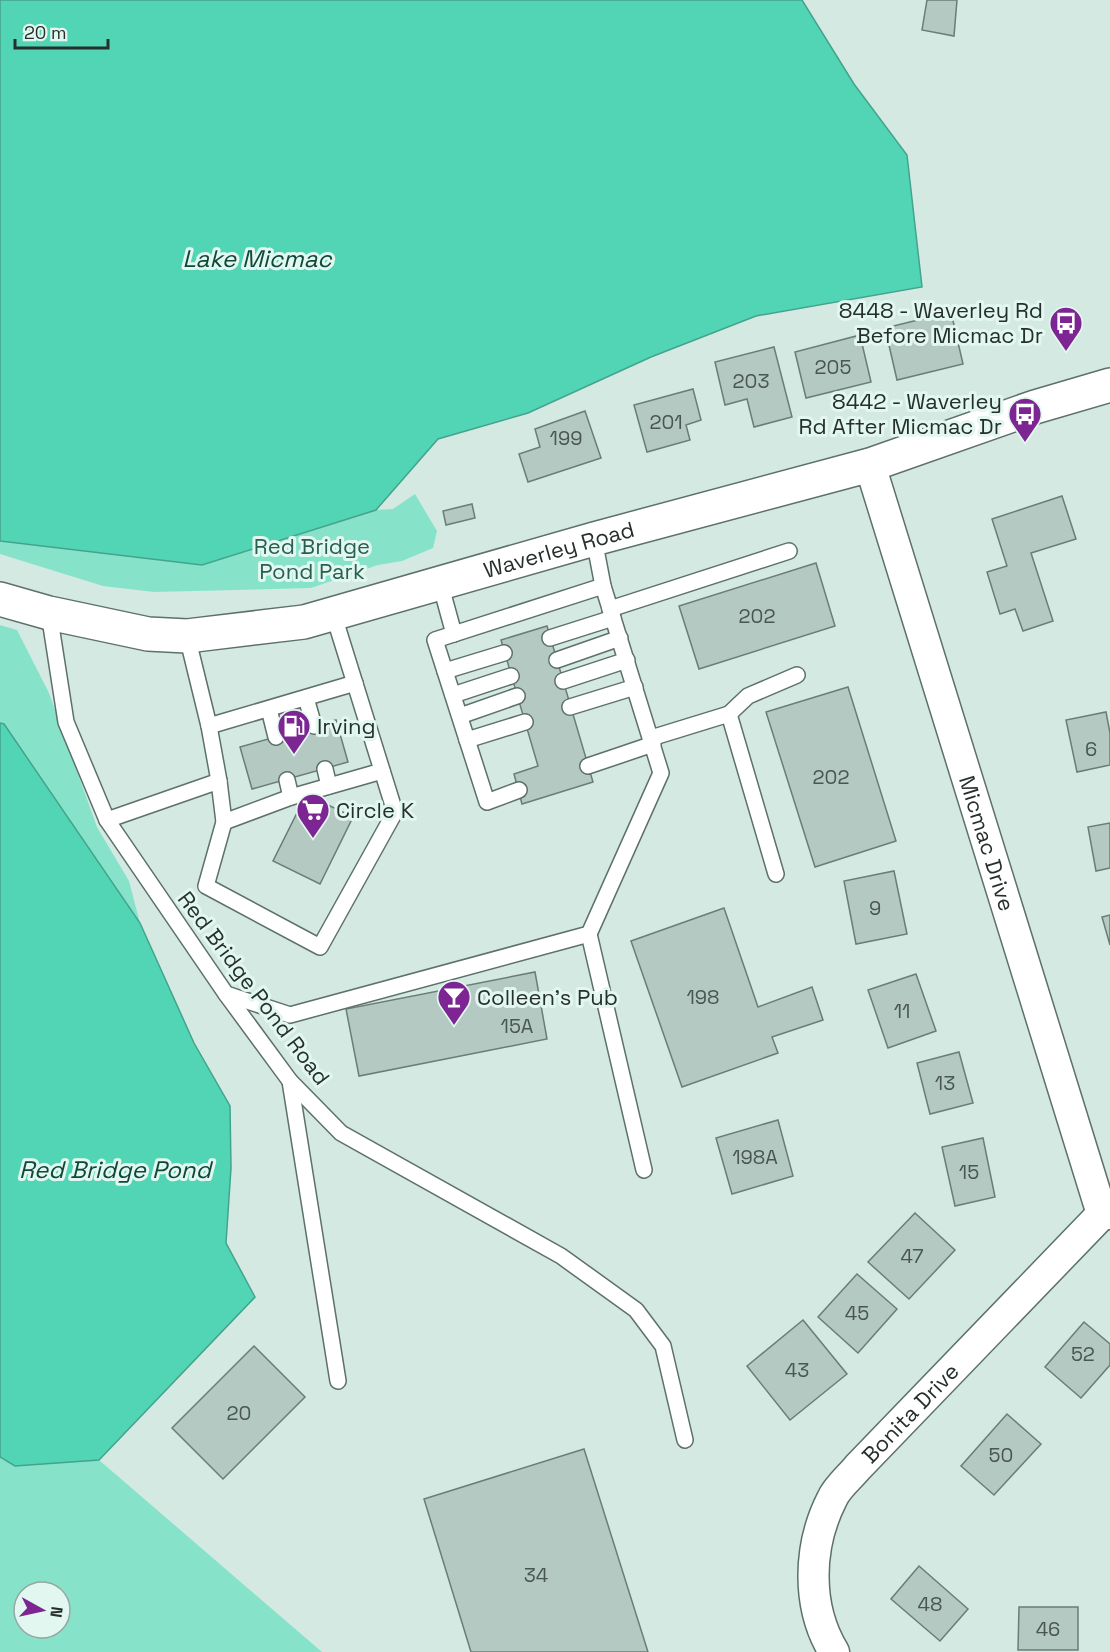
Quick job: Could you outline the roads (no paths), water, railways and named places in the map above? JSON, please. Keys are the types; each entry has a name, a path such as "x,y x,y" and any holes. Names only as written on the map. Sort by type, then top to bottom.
{"main road":[{"name":"Waverley Road","path":"0,600 148,634 187,636 304,622 594,539 870,465 1035,407 1110,385"}],"street":[{"name":"Micmac Drive","path":"870,465 1106,1214"},
{"name":"Bonita Drive","path":"834,1652 819,1613 812,1572 817,1537 832,1497 858,1467 1106,1214"}],"lane":[{"path":"594,539 603,585 660,773 589,934 644,1170"},
{"path":"550,638 789,551"},
{"path":"440,583 454,634"},
{"path":"519,790 487,802 435,640 603,585"},
{"name":"Red Bridge Pond Road","path":"49,613 66,722 106,820 226,994 290,1081 341,1133 561,1256 636,1310 663,1346 685,1440"},
{"path":"187,636 209,726 224,822 206,886 320,947 395,812 333,614"},
{"path":"557,660 620,638"},
{"path":"445,671 504,653"},
{"path":"563,681 627,660"},
{"path":"588,766 729,714 748,696 797,675"},
{"path":"453,695 511,676"},
{"path":"209,726 355,684"},
{"path":"570,707 635,687"},
{"path":"460,716 517,696"},
{"path":"306,698 314,726"},
{"path":"268,709 276,737"},
{"path":"729,714 776,874"},
{"path":"467,740 525,722"},
{"path":"325,769 329,786"},
{"path":"224,822 291,797 382,771"},
{"path":"286,780 291,797"},
{"path":"106,820 219,781"},
{"path":"226,994 290,1015 589,934"},
{"path":"290,1081 338,1381"}],"water":[{"name":"Lake Micmac","path":"0,0 802,0 854,84 907,155 922,287 756,316 651,357 528,413 438,439 376,510 202,565 0,541"},
{"name":"Red Bridge Pond","path":"0,723 4,724 140,923 194,1043 230,1106 231,1168 226,1243 255,1297 99,1460 15,1466 0,1457"}],"place":[{"name":"8448 - Waverley Rd Before Micmac Dr","path":"1066,352"},
{"name":"8442 - Waverley Rd After Micmac Dr","path":"1025,443"},
{"name":"Irving","path":"294,755"},
{"name":"Circle K","path":"313,839"},
{"name":"Colleen's Pub","path":"454,1026"}],"park label":[{"name":"Red Bridge Pond Park","path":"312,558"}]}
